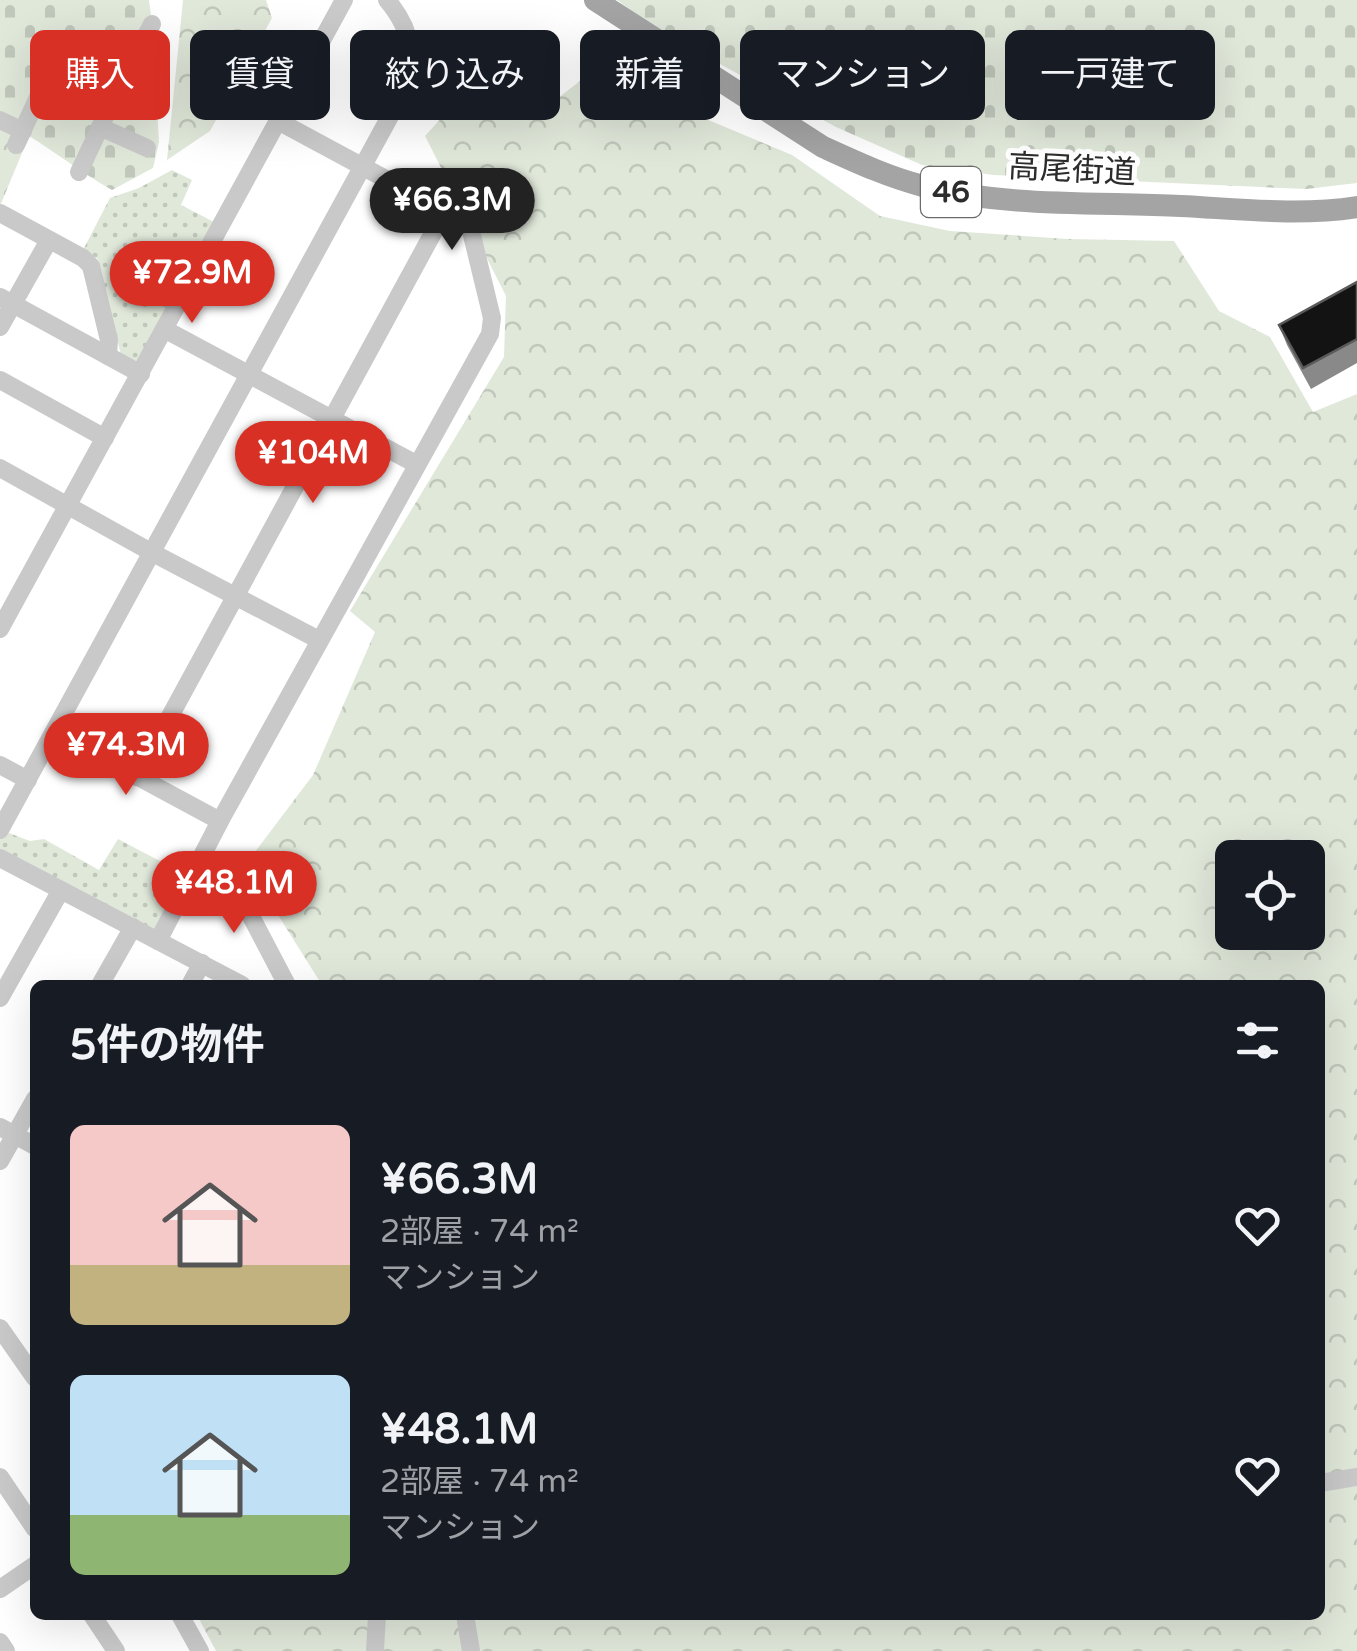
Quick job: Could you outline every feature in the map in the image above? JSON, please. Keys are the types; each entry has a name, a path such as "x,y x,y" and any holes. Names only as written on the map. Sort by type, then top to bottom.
{"main road":[{"name":"高尾街道","path":"595,0 824,147 862,166 926,187 1012,200 1278,211 1357,207"}],"street":[{"path":"0,629 344,0"},
{"path":"0,830 400,98 411,65 408,35 402,17 387,0"},
{"path":"149,30 152,24"},
{"path":"0,120 20,138 30,116"},
{"path":"79,172 103,120"},
{"path":"158,940 490,334 492,318 470,227 278,121"},
{"path":"100,127 147,148"},
{"path":"137,777 444,211"},
{"path":"0,213 84,258 91,266 109,340 108,356"},
{"path":"0,327 7,300 49,240"},
{"path":"7,300 141,374"},
{"path":"164,329 416,464"},
{"path":"0,380 106,438"},
{"path":"0,468 235,598 320,640"},
{"path":"55,732 220,821"},
{"path":"0,766 28,780"},
{"path":"0,858 233,980"},
{"path":"196,871 229,889 245,905 284,980"},
{"path":"0,998 62,890"},
{"path":"103,980 132,927"},
{"path":"193,980 202,963"},
{"path":"0,1161 7,1131 30,1106"},
{"path":"7,1131 30,1143"},
{"path":"0,1328 30,1371"},
{"path":"0,1477 30,1522"},
{"path":"1325,1482 1357,1477"},
{"path":"0,1588 30,1568"},
{"path":"95,1620 116,1651"},
{"path":"183,1620 200,1651"},
{"path":"375,1651 378,1620"},
{"path":"466,1620 471,1651"},
{"path":"0,1642 6,1651"}],"green space":[{"path":"0,0 149,0 152,30 30,30 30,120 158,120 159,142 153,168 112,190 0,120"},
{"path":"183,0 266,0 272,18 265,30 190,30 190,120 216,120 210,131 167,160"},
{"path":"617,0 1357,0 1357,183 1306,189 993,175 922,165 823,120 985,120 985,30 740,30 740,75 720,64 720,30 658,30"},
{"path":"580,81 580,120 708,120 792,155 880,216 950,231 1174,241 1219,311 1270,337 1313,412 1357,394 1357,1651 216,1651 200,1620 1325,1620 1325,980 319,980 246,864 313,775 375,632 350,611 504,357 506,296 425,136 439,120 560,120 560,96"},
{"path":"0,129 27,141 0,206"},
{"path":"172,170 192,180 181,205 216,223 142,360 131,361 121,355 98,259 83,250 110,198"},
{"path":"0,826 1,830 30,841 44,839 99,870 118,839 192,878 158,941 0,858"}],"building":[{"path":"1357,282 1357,339 1303,368 1279,325"}]}
